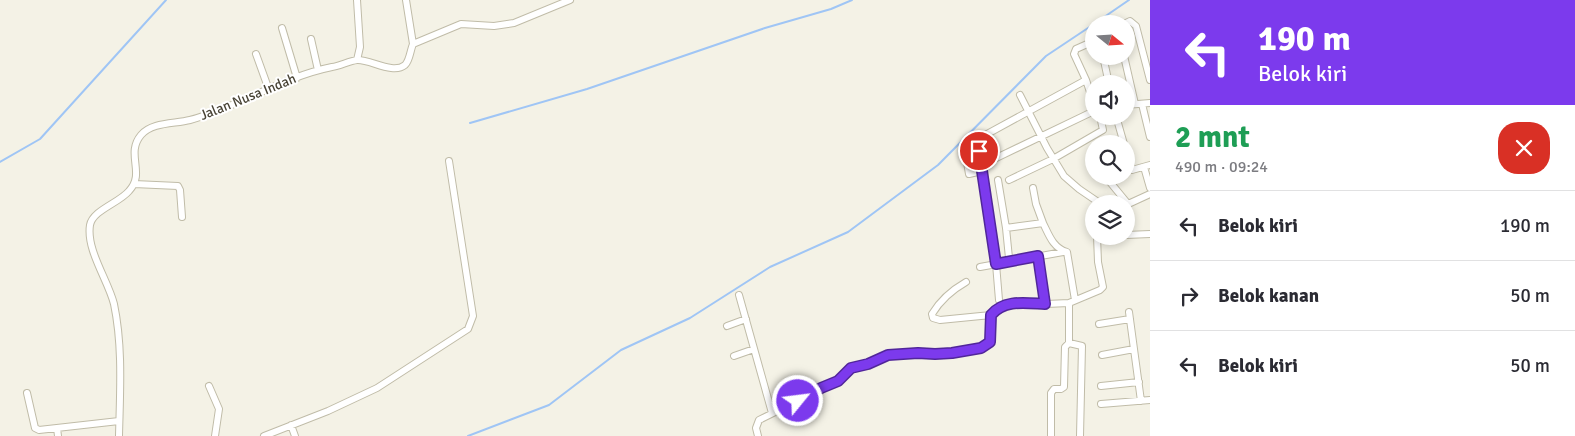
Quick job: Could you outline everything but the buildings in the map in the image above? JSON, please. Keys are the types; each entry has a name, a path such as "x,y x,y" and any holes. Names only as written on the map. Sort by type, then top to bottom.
{"street":[{"path":"357,0 360,47 357,60"},
{"path":"406,0 414,44 460,24 505,26 570,0"},
{"path":"1135,25 1150,80"},
{"path":"282,28 296,78"},
{"path":"311,39 318,70"},
{"name":"Jalan Nusa Indah","path":"134,184 136,171 134,145 149,128 209,114 296,78 357,60 391,68 403,66 408,61 414,44"},
{"path":"1085,46 1074,51 1074,58 1085,78"},
{"path":"256,54 269,90"},
{"path":"1127,65 1150,137"},
{"path":"978,139 1085,81"},
{"path":"1020,95 1053,159 1064,176 1069,182 1088,195"},
{"path":"1135,104 1150,103"},
{"path":"990,161 1085,115"},
{"path":"1009,180 1053,159 1104,130 1103,125"},
{"path":"964,145 969,174 982,172"},
{"path":"979,151 996,264 999,300"},
{"path":"264,436 328,411 377,388 468,329 473,316 449,160"},
{"path":"1147,166 1150,188"},
{"path":"998,180 1009,258"},
{"path":"119,436 119,342 113,302 93,248 91,220 96,214 124,197 134,184 178,186 182,217"},
{"path":"1112,185 1120,195"},
{"path":"1034,188 1036,204 1043,223 1059,250 1067,252"},
{"path":"1135,201 1150,194"},
{"path":"1006,228 1043,223"},
{"path":"1135,235 1150,234"},
{"path":"966,282 951,291 940,302 932,314 934,318 940,320 991,315 998,309 1013,303 1045,304 1072,301 1100,290 1103,287 1098,262 1097,245"},
{"path":"980,267 1067,252"},
{"path":"1051,436 1051,393 1054,389 1062,389 1064,387 1065,347 1069,343 1072,301 1067,252"},
{"path":"1038,256 1045,304"},
{"path":"739,295 772,413"},
{"path":"758,436 757,422 838,381 851,368 868,364 888,355 952,353 976,349 986,345 990,342 991,337 991,315"},
{"path":"1099,324 1130,315 1142,401"},
{"path":"727,326 746,319"},
{"path":"1069,343 1082,346 1080,436"},
{"path":"734,356 754,349"},
{"path":"1102,355 1134,349"},
{"path":"1101,386 1139,382"},
{"path":"209,386 219,409 216,436"},
{"path":"27,393 35,428 33,436"},
{"path":"1101,404 1150,400"},
{"path":"35,428 39,430 119,422"},
{"path":"291,425 295,436"},
{"path":"57,428 58,436"}],"waterway":[{"path":"0,162 40,139 166,0"},
{"path":"470,123 587,89 765,28 831,9 852,0"},
{"path":"1107,15 1129,0"},
{"path":"468,436 549,405 621,350 690,318 770,267 848,232 938,165 1046,56 1085,30"}],"route":[{"path":"798,401 838,381 851,368 868,364 888,355 912,353 944,354 981,348 990,342 991,315 998,309 1021,302 1045,304 1038,256 996,264 979,151"}]}
